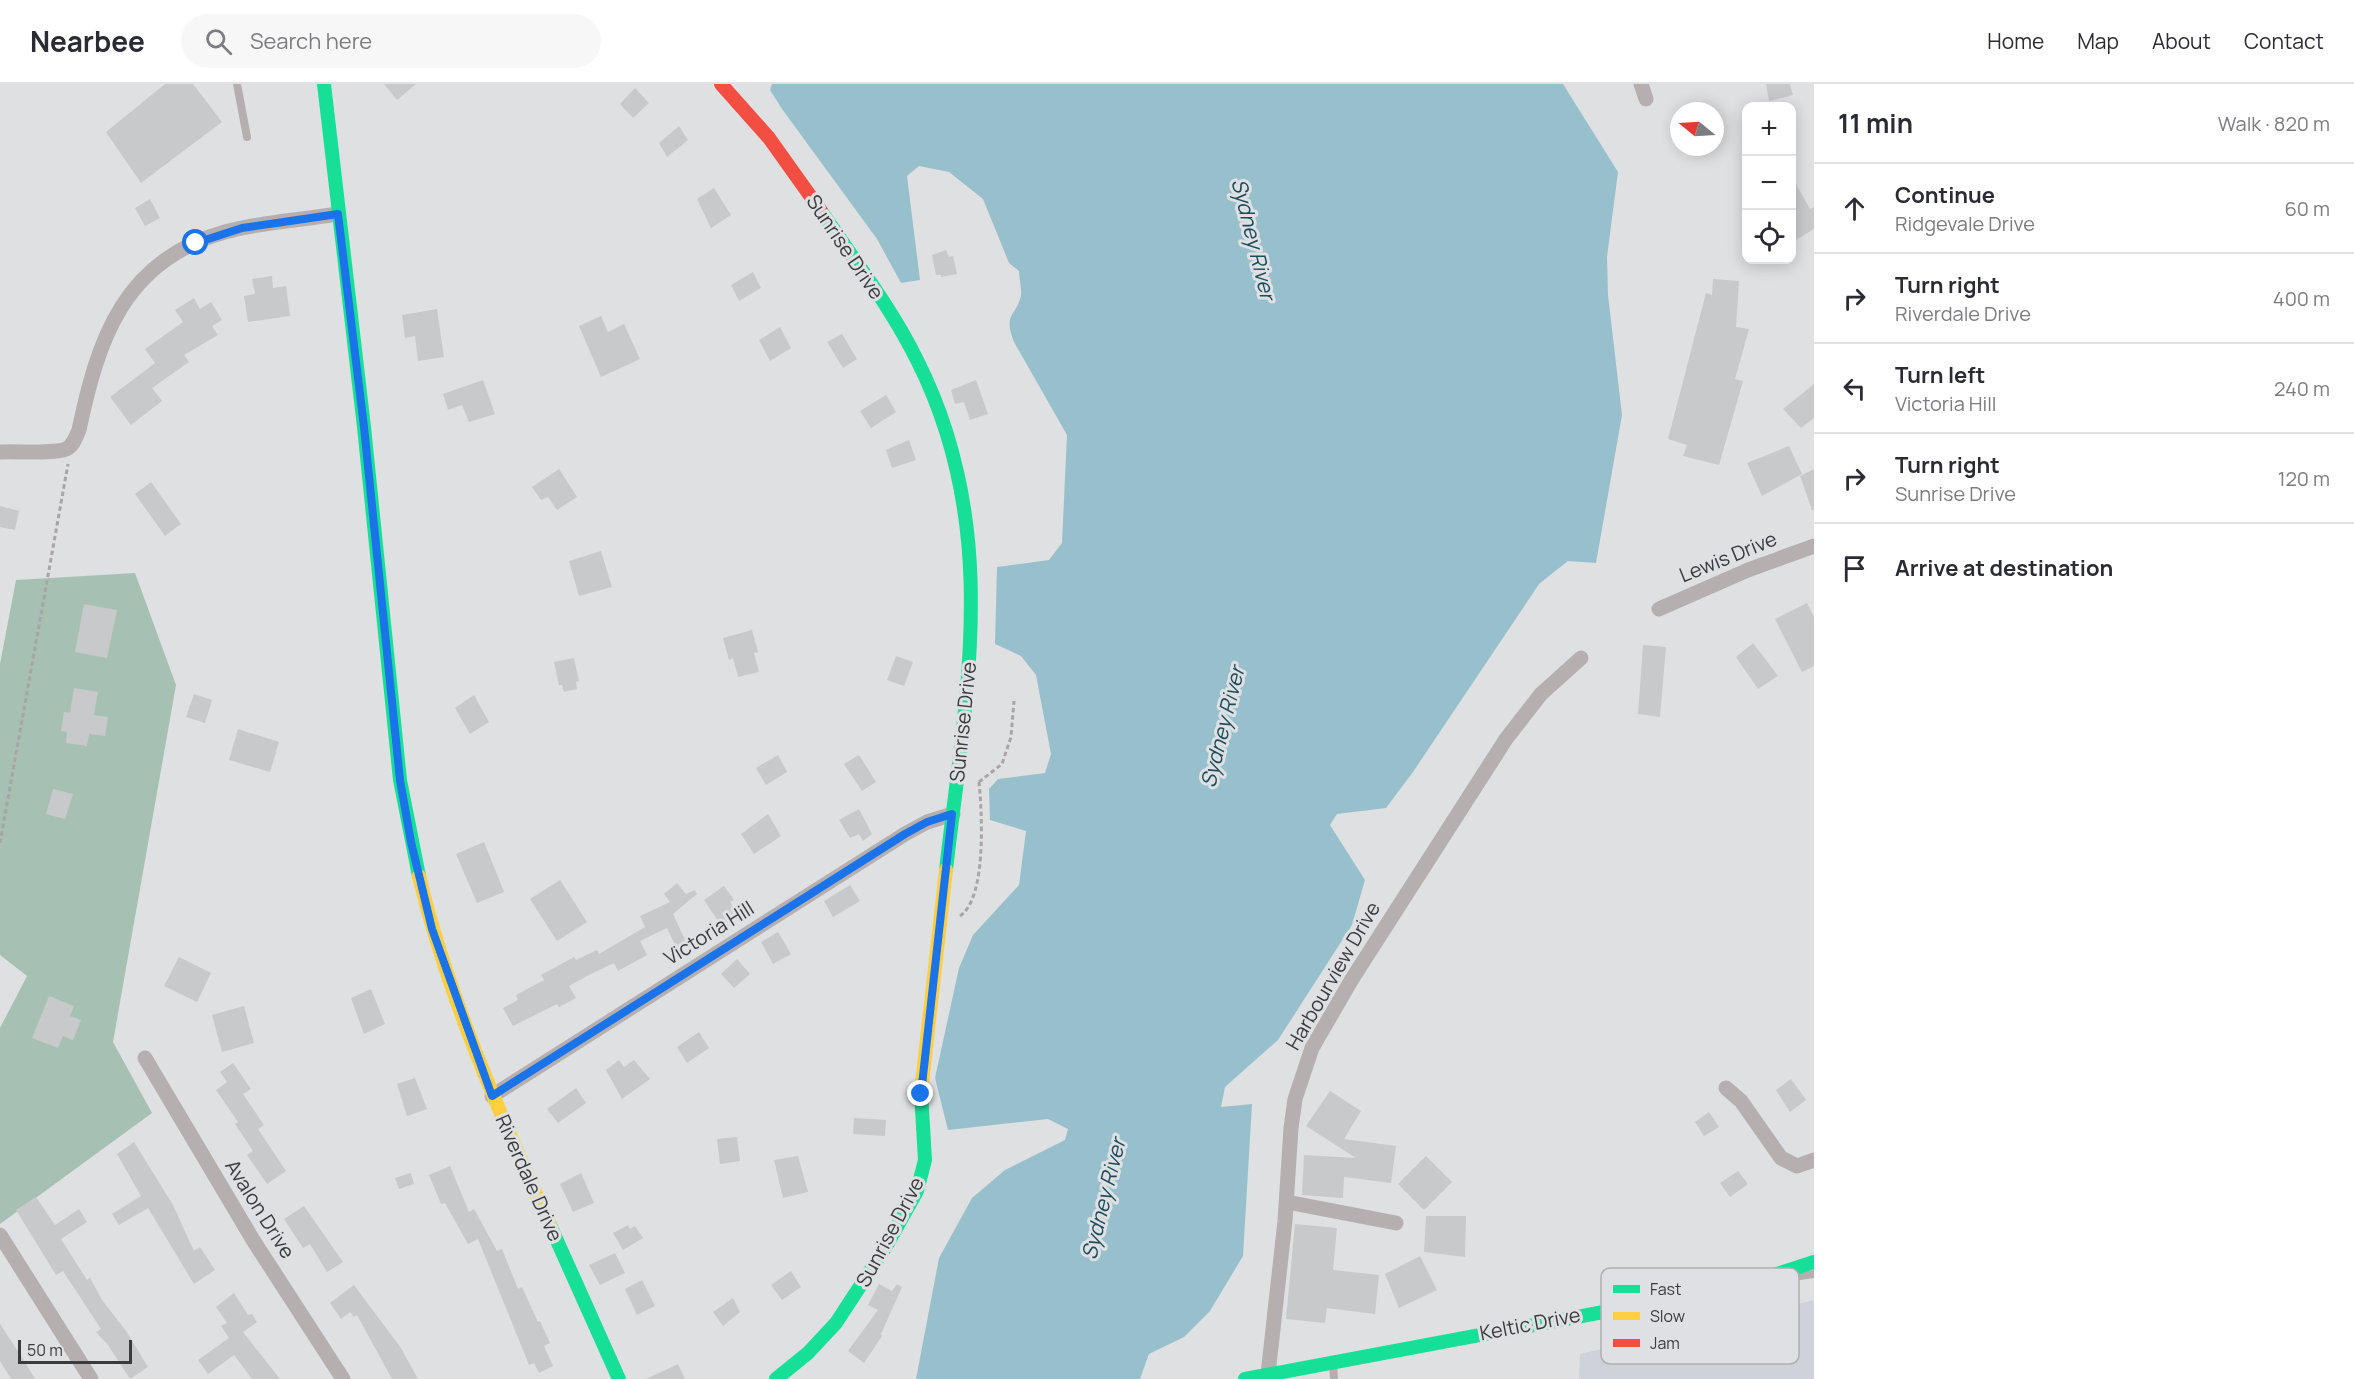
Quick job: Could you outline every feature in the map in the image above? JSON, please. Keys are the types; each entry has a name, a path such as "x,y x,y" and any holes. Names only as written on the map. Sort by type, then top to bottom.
{"main road":[{"name":"Riverdale Drive","path":"324,84 364,427 400,780 411,842 432,929 492,1096 619,1379"},
{"name":"Sunrise Drive","path":"721,84 747,109 771,138 873,287 910,346 936,404 960,489 972,616 969,682 921,1094 925,1160 917,1191 885,1248 836,1323 777,1379"},
{"name":"Keltic Drive","path":"1796,1268 1814,1262"},
{"name":"Keltic Drive","path":"1245,1379 1601,1312"}],"street":[{"path":"1641,84 1646,99"},
{"path":"0,452 65,450 74,441 79,430 96,358 107,331 128,298 154,269 187,247 223,233 338,214"},
{"name":"Lewis Drive","path":"1659,609 1748,570 1814,546"},
{"name":"Harbourview Drive","path":"1268,1374 1287,1202 1295,1100 1308,1059 1322,1028 1436,845 1506,739 1541,694 1581,658"},
{"name":"Victoria Hill","path":"492,1096 905,834 927,822 952,814"},
{"name":"Avalon Drive","path":"145,1058 253,1240 343,1379"},
{"path":"1726,1088 1741,1101 1781,1158 1797,1166 1814,1160"},
{"path":"1287,1202 1396,1223"},
{"path":"0,1235 91,1379"}],"lane":[{"path":"237,84 247,137"},
{"path":"1799,1277 1814,1274"},
{"path":"1333,1362 1334,1379"}],"path":[{"path":"0,843 68,465 65,450"},
{"path":"940,928 965,912 976,888 981,838 979,782 1002,764 1011,737 1014,702"}],"shaded area":[{"path":"1814,1300 1814,1379 1579,1379 1580,1354 1601,1349 1601,1364 1799,1364 1799,1303"}],"green space":[{"path":"135,573 176,685 113,1042 152,1113 0,1224 0,1028 27,976 0,955 0,664 16,580"}],"water":[{"name":"Sydney River","path":"772,84 1563,84 1618,172 1607,257 1608,295 1622,415 1596,563 1568,561 1539,584 1413,772 1386,808 1337,814 1330,825 1365,880 1352,925 1278,1040 1225,1087 1221,1107 1252,1104 1243,1256 1210,1311 1184,1337 1149,1354 1140,1379 916,1379 939,1258 972,1198 1005,1170 1065,1140 1068,1129 1048,1119 948,1130 935,1078 959,968 973,935 1019,885 1026,831 990,820 989,789 998,779 1045,773 1051,754 1036,675 1021,656 995,644 997,567 1049,560 1062,543 1067,435 1014,342 1010,321 1021,296 1019,271 1009,263 983,199 949,172 919,166 907,176 920,280 901,283 877,239 782,109 770,90"}],"building":[{"path":"165,84 193,84 222,122 141,183 106,132"},
{"path":"384,84 416,84 397,100"},
{"path":"1766,84 1790,84 1793,95 1769,101"},
{"path":"635,88 649,103 633,118 620,104"},
{"path":"679,126 688,140 667,157 659,143"},
{"path":"1796,184 1810,209 1814,207 1814,229 1796,240"},
{"path":"714,188 731,215 711,228 697,199"},
{"path":"150,199 160,218 145,226 135,208"},
{"path":"946,250 949,257 953,256 957,274 941,277 941,275 936,275 932,255"},
{"path":"753,272 761,288 739,301 731,285"},
{"path":"272,276 273,288 286,286 290,316 248,322 244,296 255,294 252,279"},
{"path":"1713,279 1739,281 1736,327 1749,329 1735,379 1743,381 1719,465 1683,456 1687,445 1668,439 1706,293 1712,295"},
{"path":"194,298 200,309 211,302 222,320 212,326 218,335 184,355 189,362 152,388 162,401 131,425 110,397 155,363 145,349 183,322 175,310"},
{"path":"437,309 444,357 418,361 415,336 405,338 402,315"},
{"path":"601,316 608,332 624,324 640,359 601,377 579,326"},
{"path":"780,327 791,348 770,361 759,340"},
{"path":"842,334 857,359 843,368 827,342"},
{"path":"483,380 495,414 469,422 462,405 448,410 443,394"},
{"path":"976,380 988,414 970,420 964,402 955,404 951,390"},
{"path":"1814,384 1814,418 1801,428 1783,409"},
{"path":"886,395 896,412 871,428 860,411"},
{"path":"909,440 916,460 892,468 886,450"},
{"path":"1789,446 1802,474 1762,496 1747,463"},
{"path":"559,469 577,497 557,510 548,497 541,500 532,487"},
{"path":"1814,469 1814,510 1812,510 1800,476"},
{"path":"151,482 181,524 165,536 135,494"},
{"path":"0,506 19,511 15,530 0,527"},
{"path":"601,551 612,587 579,596 569,561"},
{"path":"1807,603 1814,617 1814,666 1802,672 1775,619"},
{"path":"84,604 117,610 107,658 75,652"},
{"path":"752,630 758,652 754,653 759,672 738,677 733,658 729,660 723,638"},
{"path":"1753,643 1778,676 1758,689 1736,657"},
{"path":"1643,645 1666,647 1660,717 1638,714"},
{"path":"896,656 913,662 904,686 887,680"},
{"path":"574,658 579,681 576,682 577,689 564,692 562,685 559,685 554,662"},
{"path":"74,688 98,692 94,715 108,717 105,736 89,734 87,746 66,743 67,732 61,731 64,712 70,713"},
{"path":"194,694 212,700 205,723 186,717"},
{"path":"474,695 489,722 470,734 455,708"},
{"path":"238,729 279,742 270,772 229,760"},
{"path":"778,755 787,772 766,785 756,768"},
{"path":"859,755 876,782 862,791 844,764"},
{"path":"53,789 73,794 65,819 46,814"},
{"path":"859,809 872,834 863,841 859,834 850,838 839,820"},
{"path":"768,814 781,836 754,854 741,834"},
{"path":"484,842 504,892 477,903 456,854"},
{"path":"560,880 587,922 557,941 530,899"},
{"path":"677,883 686,894 695,890 697,894 673,914 686,942 676,947 667,928 640,941 647,955 618,971 614,963 587,976 569,986 576,998 559,1007 557,1004 513,1026 503,1008 518,1000 516,995 544,980 541,975 574,957 576,960 597,950 599,954 645,927 640,916 670,902 664,894"},
{"path":"850,885 860,901 833,917 824,901"},
{"path":"724,886 734,900 730,902 739,916 722,927 704,900"},
{"path":"778,932 791,954 773,964 761,942"},
{"path":"179,957 211,973 197,1002 164,986"},
{"path":"737,959 750,974 734,988 721,974"},
{"path":"371,989 385,1024 364,1034 351,998"},
{"path":"49,996 74,1006 70,1016 81,1020 73,1040 63,1036 58,1048 32,1038"},
{"path":"244,1006 254,1043 222,1052 212,1015"},
{"path":"699,1032 709,1048 687,1063 677,1047"},
{"path":"619,1060 624,1067 634,1060 650,1079 622,1099 606,1070"},
{"path":"233,1063 251,1089 243,1094 264,1125 258,1129 286,1171 267,1184 247,1155 253,1151 235,1124 238,1122 216,1090 227,1082 220,1072"},
{"path":"415,1078 427,1109 407,1116 397,1084"},
{"path":"1791,1079 1806,1100 1790,1112 1776,1090"},
{"path":"576,1088 586,1103 558,1123 547,1109"},
{"path":"1330,1091 1361,1111 1344,1139 1396,1146 1391,1183 1344,1177 1343,1198 1302,1195 1304,1155 1356,1158 1306,1126"},
{"path":"1709,1112 1719,1127 1704,1136 1695,1122"},
{"path":"854,1118 886,1120 885,1136 853,1134"},
{"path":"737,1137 740,1161 720,1164 717,1139"},
{"path":"134,1142 173,1205 194,1251 200,1247 215,1270 194,1284 148,1208 119,1225 112,1214 141,1196 117,1154"},
{"path":"798,1156 808,1192 783,1198 774,1160"},
{"path":"1426,1156 1452,1182 1424,1210 1398,1184"},
{"path":"450,1166 469,1212 474,1209 497,1251 502,1249 518,1289 522,1287 550,1343 544,1346 553,1366 539,1373 534,1363 529,1365 478,1239 468,1244 445,1203 441,1204 429,1175"},
{"path":"1738,1171 1748,1184 1730,1197 1720,1183"},
{"path":"411,1173 414,1184 399,1189 395,1178"},
{"path":"581,1173 594,1203 573,1212 560,1184"},
{"path":"36,1197 55,1225 79,1209 87,1222 61,1239 87,1280 90,1278 102,1300 126,1331 148,1367 130,1379 108,1345 96,1332 101,1329 63,1271 56,1275 16,1210"},
{"path":"304,1206 343,1262 327,1272 310,1244 303,1248 284,1219"},
{"path":"1426,1216 1466,1216 1465,1257 1424,1252"},
{"path":"1295,1224 1337,1228 1333,1270 1379,1275 1375,1314 1327,1308 1325,1323 1286,1319"},
{"path":"628,1225 630,1229 635,1226 643,1238 623,1250 613,1233"},
{"path":"615,1253 625,1273 600,1285 589,1265"},
{"path":"1420,1256 1437,1290 1399,1308 1385,1274"},
{"path":"791,1271 801,1287 782,1300 771,1285"},
{"path":"642,1280 655,1306 637,1315 625,1289"},
{"path":"879,1284 892,1291 897,1284 902,1287 882,1336 864,1363 848,1351 878,1310 868,1305"},
{"path":"354,1285 401,1348 418,1379 392,1379 357,1315 354,1317 350,1312 341,1319 330,1303"},
{"path":"234,1293 248,1315 252,1314 257,1322 243,1332 280,1379 252,1379 234,1355 208,1374 198,1360 229,1338 221,1326 227,1323 216,1307"},
{"path":"733,1298 740,1312 723,1326 713,1312"},
{"path":"0,1324 35,1379 11,1379 0,1361"},
{"path":"678,1364 685,1379 646,1379"}],"traffic: fast":[{"path":"324,84 364,427 400,780 419,876"},
{"path":"821,211 884,302 907,340 943,423 960,486 969,549 971,612 962,740 946,870"},
{"path":"776,1379 808,1353 836,1323 885,1248 917,1191 925,1160 921,1092"},
{"path":"550,1225 619,1379"},
{"path":"1796,1268 1814,1262"},
{"path":"1245,1379 1601,1312"}],"traffic: slow":[{"path":"921,1092 946,870"},
{"path":"419,876 445,966 476,1054 550,1225"}],"traffic: jam":[{"path":"721,84 769,138 821,211"}],"route":[{"path":"196,243 242,228 338,214 364,427 400,780 411,842 432,929 492,1096 905,834 927,822 952,814 921,1094"}]}
